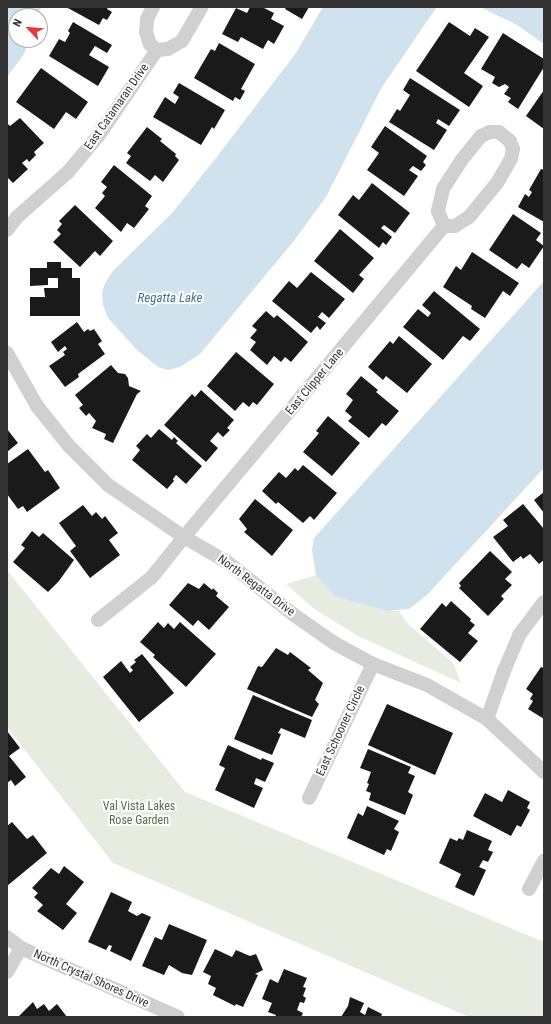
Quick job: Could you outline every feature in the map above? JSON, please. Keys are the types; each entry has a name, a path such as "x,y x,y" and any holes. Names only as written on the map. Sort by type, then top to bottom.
{"street":[{"path":"153,7 147,19 146,32 150,44 157,50 168,49 182,41 202,7"},
{"name":"East Catamaran Drive","path":"7,230 17,217 68,172 99,135 157,50"},
{"path":"490,132 499,132 510,141 514,150 511,160 496,183 469,217 455,226 444,226 438,211 443,189 461,161 481,136 490,132"},
{"name":"East Clipper Lane","path":"98,620 152,577 444,226"},
{"name":"North Regatta Drive","path":"7,354 37,406 69,446 108,484 184,537 227,562 294,615 334,643 373,664 427,685 487,719 544,772"},
{"path":"487,719 504,671 519,635 544,602"},
{"name":"East Schooner Circle","path":"309,798 373,664"},
{"path":"529,889 544,861"},
{"name":"North Crystal Shores Drive","path":"7,937 21,948 178,1017"},
{"path":"7,972 21,948"}],"green space":[{"name":"Val Vista Lakes Rose Garden","path":"7,570 185,792 544,942 544,1017 469,1017 113,863 7,727"},
{"path":"316,575 325,584 357,602 387,611 399,611 407,623 454,664 461,683 358,636 313,608 286,584"}],"water":[{"path":"7,7 41,7 8,8 8,48 26,48 24,54 7,77"},
{"name":"Regatta Lake","path":"323,7 438,7 382,87 326,197 293,242 200,354 180,367 168,370 158,367 137,350 108,318 103,305 102,293 105,283 113,271 173,212 219,154 296,53"},
{"path":"480,7 544,7 544,44 517,25"},
{"path":"544,281 544,468 427,595 409,609 387,611 335,596 316,575 312,550 314,538"}],"building":[{"path":"66,7 108,7 107,9 112,12 107,20 103,18 99,25"},
{"path":"250,7 262,7 274,13 271,19 284,26 274,44 268,40 263,49 241,37 238,42 222,34 236,8 247,13"},
{"path":"286,7 309,7 302,19 285,9"},
{"path":"73,22 112,45 107,53 95,46 89,55 109,67 98,86 49,56 59,39 65,42 70,33 68,31"},
{"path":"449,22 470,36 475,28 489,37 464,73 483,86 469,107 416,71"},
{"path":"503,33 544,59 544,67 518,109 508,102 511,98 504,94 509,87 505,84 499,87 492,83 495,77 481,69"},
{"path":"219,43 255,64 241,89 245,91 240,100 235,97 233,101 194,78 211,49 215,51"},
{"path":"41,68 88,102 76,119 66,112 54,129 16,102"},
{"path":"410,78 460,110 449,126 438,119 436,123 447,130 434,150 389,122 397,109 400,111 410,95 403,90"},
{"path":"179,83 225,110 214,129 212,127 201,145 153,117 165,97 175,104 179,97 173,93"},
{"path":"544,90 544,129 526,116"},
{"path":"20,118 44,143 34,152 36,155 29,162 27,159 22,163 28,169 13,183 7,177 7,123 10,126"},
{"path":"385,126 427,156 423,162 426,165 421,171 413,166 409,170 418,176 404,196 367,170 379,153 371,147"},
{"path":"147,127 162,139 160,141 176,154 175,156 179,160 163,182 155,175 150,181 126,163 131,156 127,153"},
{"path":"114,165 152,196 145,206 149,209 134,228 127,223 121,232 95,208 105,196 102,193 107,187 101,182"},
{"path":"541,169 544,170 544,222 518,207 525,194 529,197 532,192 529,190"},
{"path":"372,183 410,213 395,233 384,225 381,228 392,237 386,245 383,242 379,248 338,215 353,195 359,200"},
{"path":"75,205 113,241 100,256 95,251 80,267 53,242 61,234 57,230 62,224 59,221"},
{"path":"513,214 541,233 536,240 544,246 529,268 522,263 517,269 489,250"},
{"path":"340,229 374,258 359,275 364,279 353,293 314,261"},
{"path":"472,252 519,283 510,296 503,291 485,318 471,309 472,306 443,287 456,266 461,270"},
{"path":"47,262 61,262 61,268 72,268 72,278 80,278 80,316 30,316 30,297 45,297 44,288 58,288 58,278 48,278 48,285 30,286 30,268 47,268"},
{"path":"311,272 345,299 329,318 322,312 318,317 326,323 320,330 317,326 311,333 272,301 289,281 297,288"},
{"path":"434,291 480,329 470,341 463,336 443,360 403,327 418,309 428,317 431,313 422,305"},
{"path":"266,311 274,318 277,315 308,342 291,362 285,357 281,362 274,356 267,365 250,350 256,342 250,338 257,330 252,326"},
{"path":"77,322 84,332 88,329 90,331 94,329 102,341 98,344 105,354 78,374 79,377 65,387 49,366 65,355 63,352 67,349 65,346 58,352 51,342"},
{"path":"399,336 432,364 407,393 386,376 383,380 368,367 390,341 393,344"},
{"path":"236,352 274,384 257,405 253,402 249,407 243,402 235,411 207,386"},
{"path":"111,365 118,373 125,374 128,378 129,386 141,391 137,394 113,443 104,439 106,434 92,428 96,421 89,413 86,416 79,408 83,405 75,395"},
{"path":"361,376 378,390 376,392 399,411 386,426 382,423 369,438 348,421 352,417 345,411 353,400 346,394"},
{"path":"201,390 234,420 227,428 230,430 223,437 218,432 210,441 218,448 206,462 164,425 192,394 195,397"},
{"path":"328,416 360,443 332,476 303,452 319,433 316,431"},
{"path":"7,429 18,443 7,452"},
{"path":"159,429 172,440 174,437 178,441 176,443 202,466 186,484 176,475 173,479 174,481 167,489 132,460 140,450 136,446 147,434 151,438"},
{"path":"28,449 45,472 48,470 60,488 27,512 23,506 18,509 7,494 7,464"},
{"path":"303,465 337,493 314,520 310,516 303,523 278,502 276,504 262,491 279,472 286,478 295,468 298,471"},
{"path":"544,492 544,513 534,500"},
{"path":"255,499 293,530 272,556 244,532 247,529 239,519"},
{"path":"523,504 544,529 544,560 539,564 530,554 523,559 521,556 513,562 493,537 508,526 503,520"},
{"path":"83,505 92,516 96,512 102,519 105,516 118,533 109,540 120,555 90,578 70,551 76,546 59,523"},
{"path":"32,531 39,537 43,533 74,560 59,581 48,592 13,562 25,548 21,545"},
{"path":"490,551 512,572 505,579 512,585 501,596 504,599 488,616 459,588 461,586 459,583"},
{"path":"188,583 199,589 204,583 212,590 213,588 218,593 216,596 229,607 209,630 198,620 193,626 169,605"},
{"path":"451,601 471,619 470,621 475,625 468,633 478,641 460,662 420,629 442,603 446,607"},
{"path":"158,622 164,628 168,623 174,629 180,622 216,654 186,687 153,657 155,655 140,642"},
{"path":"276,648 288,655 290,652 311,668 308,670 323,683 315,700 319,704 312,717 247,689 258,666 262,667"},
{"path":"142,654 174,693 139,722 103,677 121,661 130,673 133,670 130,667 136,662 134,660"},
{"path":"541,667 544,668 544,719 528,709 533,701 530,699 533,694 526,689"},
{"path":"253,695 312,720 305,738 281,728 278,733 281,734 272,755 234,739"},
{"path":"387,704 453,733 435,775 368,745"},
{"path":"7,731 20,748 9,756 26,777 15,786 11,780 7,783"},
{"path":"228,745 261,760 262,758 274,763 265,782 256,778 254,784 263,788 254,808 215,790 225,768 219,765"},
{"path":"368,749 411,767 408,773 415,776 408,792 413,795 405,815 369,800 371,793 366,791 371,772 360,768"},
{"path":"508,790 530,802 527,808 530,810 521,827 517,825 511,836 473,816 485,793 502,802"},
{"path":"367,806 399,821 394,829 399,832 391,851 387,849 384,855 347,838 358,813 363,816"},
{"path":"12,822 27,839 33,835 47,853 7,886 7,826"},
{"path":"467,830 492,841 488,850 493,852 488,862 483,860 479,867 486,870 474,896 455,887 461,874 439,863 450,838 457,841 459,838 463,840"},
{"path":"64,866 84,882 66,904 77,913 63,930 37,911 43,905 34,897 38,893 32,888 51,868 59,874"},
{"path":"111,892 132,902 128,911 137,916 142,913 151,917 131,961 110,951 112,946 109,945 106,950 88,942"},
{"path":"169,924 207,940 192,975 182,973 169,965 164,975 142,966 155,937 162,940"},
{"path":"215,949 232,957 236,950 250,956 256,954 263,970 255,974 258,975 243,1007 236,1004 235,1006 213,995 216,988 208,984 211,976 203,972"},
{"path":"284,969 307,978 303,987 306,988 303,996 306,998 304,1003 300,1002 297,1010 303,1013 301,1017 275,1017 276,1015 268,1012 272,1003 262,999 270,979 278,983"},
{"path":"350,997 364,1003 360,1012 365,1015 368,1007 382,1014 381,1017 341,1017 348,1006"},
{"path":"33,1002 37,1009 44,1004 49,1011 57,1004 67,1017 18,1017"}]}
